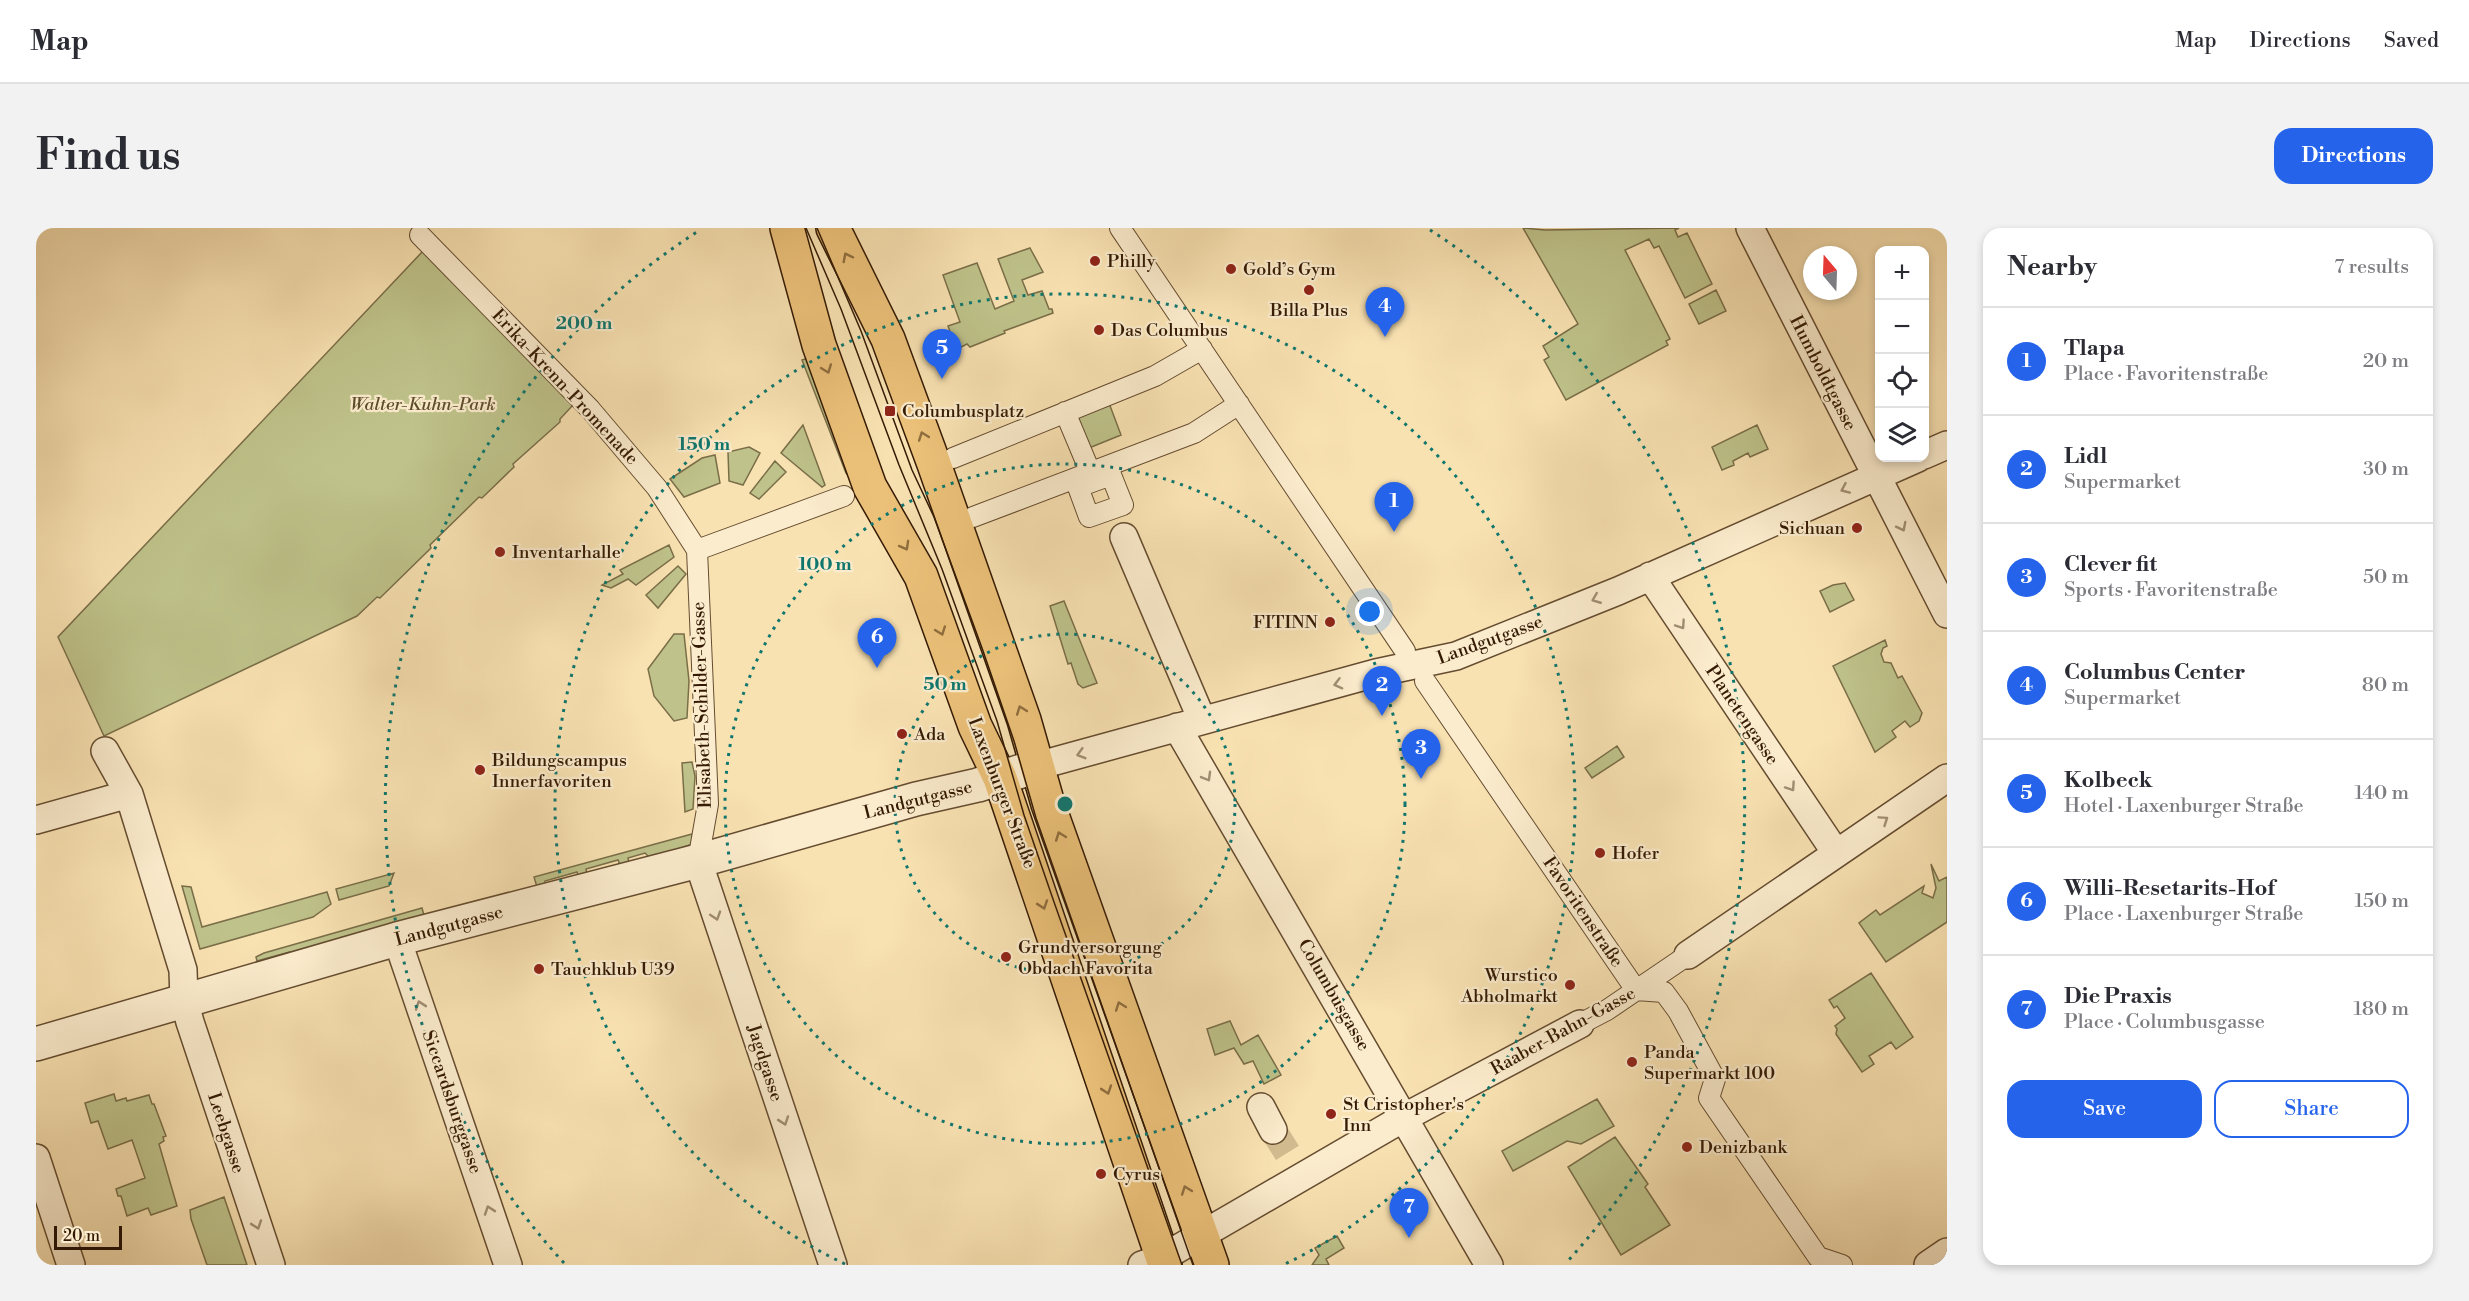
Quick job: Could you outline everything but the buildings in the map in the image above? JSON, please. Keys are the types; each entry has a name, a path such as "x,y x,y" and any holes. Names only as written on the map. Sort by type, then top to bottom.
{"main road":[{"name":"Laxenburger Straße","path":"787,228 819,345 870,487 921,576 975,726 1000,778 1156,1263"},
{"path":"833,228 888,339 1024,720 1048,804 1207,1250"}],"street":[{"path":"1120,228 1405,651"},
{"name":"Humboldtgasse","path":"1750,228 1947,614"},
{"name":"Erika-Krenn-Promenade","path":"420,235 590,409 657,488 697,550"},
{"path":"953,458 1155,376 1202,349"},
{"path":"973,517 1092,477 1194,433 1239,404"},
{"path":"1065,412 1092,477"},
{"path":"1929,453 1947,445"},
{"name":"Landgutgasse","path":"36,1044 397,939 698,861 1190,723 1376,674 1456,656 1650,576 1908,462"},
{"path":"1092,477 1078,487 1089,517 1112,509 1124,537"},
{"path":"697,550 844,496"},
{"name":"Columbusgasse","path":"1124,537 1190,723 1405,1117 1489,1265"},
{"name":"Elisabeth-Schilder-Gasse","path":"697,550 708,804 698,861"},
{"name":"Planetengasse","path":"1650,576 1836,853"},
{"name":"Favoritenstraße","path":"1425,681 1636,990"},
{"name":"Leebgasse","path":"105,751 129,794 183,970 184,1000 271,1265"},
{"name":"Raaber-Bahn-Gasse","path":"1156,1263 1207,1250 1295,1167 1405,1117 1580,1024 1636,990 1947,778"},
{"path":"36,820 129,794"},
{"name":"Jagdgasse","path":"698,861 833,1265"},
{"name":"Siccardsburggasse","path":"397,939 508,1265"},
{"path":"1636,990 1664,992 1678,1011 1715,1079 1709,1098 1818,1257 1842,1265"},
{"path":"36,1158 71,1265"},
{"path":"1928,1265 1947,1252"}],"green space":[{"path":"1523,228 1545,230 1679,228 1675,230 1678,237 1687,233 1712,284 1685,298 1659,246 1654,248 1649,239 1625,250 1670,339 1666,341 1668,345 1566,400 1544,360 1549,357 1543,346 1578,324"},
{"path":"1030,248 1043,272 1022,280 1028,295 1042,291 1053,313 1004,331 1005,333 970,347 967,344 960,350 956,348 948,326 960,322 943,275 977,263 995,309 1014,301 998,259"},
{"name":"Walter-Kuhn-Park","path":"423,251 573,405 560,419 560,422 513,464 514,467 482,498 479,497 380,598 377,597 357,616 104,736 58,637"},
{"path":"1716,290 1726,311 1699,324 1689,304"},
{"path":"812,357 849,476 802,360"},
{"path":"1109,403 1121,435 1089,448 1076,417"},
{"path":"803,425 825,485 822,487 781,453"},
{"path":"1757,425 1768,449 1750,457 1748,453 1733,461 1734,465 1722,470 1712,447"},
{"path":"749,447 760,453 743,485 729,481 728,452"},
{"path":"715,455 720,483 684,497 670,479 702,458"},
{"path":"775,461 786,472 759,499 750,493"},
{"path":"669,545 674,557 636,585 628,579 611,588 602,585 623,574 620,570"},
{"path":"678,566 686,574 658,608 646,595"},
{"path":"1845,583 1854,600 1830,612 1820,591"},
{"path":"1064,601 1097,683 1083,688 1078,684 1071,663 1068,664 1050,606"},
{"path":"674,634 684,634 689,681 687,718 674,721 654,696 648,669"},
{"path":"1885,640 1887,646 1883,648 1881,654 1884,662 1891,663 1898,678 1902,676 1922,713 1919,721 1910,727 1905,721 1892,731 1896,737 1875,752 1833,666"},
{"path":"1617,746 1624,757 1592,778 1585,768"},
{"path":"692,762 695,776 693,809 685,812 682,763"},
{"path":"692,834 693,844 650,858 645,853 628,858 629,862 620,865 618,860 586,869 587,874 578,876 577,872 545,881 545,886 537,887 534,877"},
{"path":"1931,864 1939,881 1947,877 1947,922 1886,962 1859,923 1876,910 1880,915 1924,886 1922,893 1933,898 1936,888"},
{"path":"394,873 389,886 339,900 336,889"},
{"path":"182,886 191,887 202,927 327,892 331,904 313,917 200,949"},
{"path":"422,908 425,919 416,921 415,917 340,938 333,945 331,941 299,950 300,954 292,956 290,952 257,961 256,957 264,953"},
{"path":"1871,973 1913,1037 1896,1049 1891,1042 1869,1056 1874,1064 1862,1072 1836,1034 1835,1026 1845,1018 1837,1006 1834,1008 1829,1000"},
{"path":"1230,1021 1241,1045 1258,1035 1281,1075 1264,1084 1253,1061 1244,1064 1234,1048 1215,1055 1207,1029"},
{"path":"114,1094 116,1101 126,1098 127,1101 149,1095 166,1136 159,1144 177,1206 151,1215 148,1208 127,1216 121,1196 118,1196 116,1189 145,1178 132,1140 108,1149 98,1121 91,1123 85,1103"},
{"path":"1597,1099 1614,1126 1581,1144 1567,1141 1513,1171 1502,1151"},
{"path":"1615,1137 1648,1184 1645,1187 1670,1225 1621,1255 1568,1167"},
{"path":"224,1197 247,1265 207,1265 191,1219 190,1210"},
{"path":"1337,1236 1344,1248 1326,1259 1329,1265 1312,1265 1319,1255 1315,1248"}],"tunnel":[{"path":"1273,1130 1290,1157"}],"tram line":[{"path":"806,228 841,309 899,465 942,569 997,721 1024,815 1182,1265"},
{"path":"817,228 861,331 912,470 934,517 982,648 1014,741 1036,818 1193,1265"}],"place":[{"name":"Philly","path":"1095,261"},
{"name":"Gold’s Gym","path":"1231,269"},
{"name":"Billa Plus","path":"1309,290"},
{"name":"Das Columbus","path":"1099,330"},
{"name":"Columbus Center","path":"1385,337"},
{"name":"Kolbeck","path":"942,379"},
{"name":"Columbusplatz","path":"890,411"},
{"name":"Sichuan","path":"1857,528"},
{"name":"Tlapa","path":"1394,532"},
{"name":"Inventarhalle","path":"500,552"},
{"name":"FITINN","path":"1330,622"},
{"name":"Willi-Resetarits-Hof","path":"877,668"},
{"name":"Lidl","path":"1382,716"},
{"name":"Ada","path":"902,734"},
{"name":"Bildungscampus Innerfavoriten","path":"480,770"},
{"name":"Clever fit","path":"1421,779"},
{"name":"Hofer","path":"1600,853"},
{"name":"Grundversorgung Obdach Favorita","path":"1006,957"},
{"name":"Tauchklub U39","path":"539,969"},
{"name":"Wurstico Abholmarkt","path":"1570,985"},
{"name":"Panda Supermarkt 100","path":"1632,1062"},
{"name":"St Cristopher's Inn","path":"1331,1114"},
{"name":"Denizbank","path":"1687,1147"},
{"name":"Cyrus","path":"1101,1174"},
{"name":"Die Praxis","path":"1409,1238"}]}
